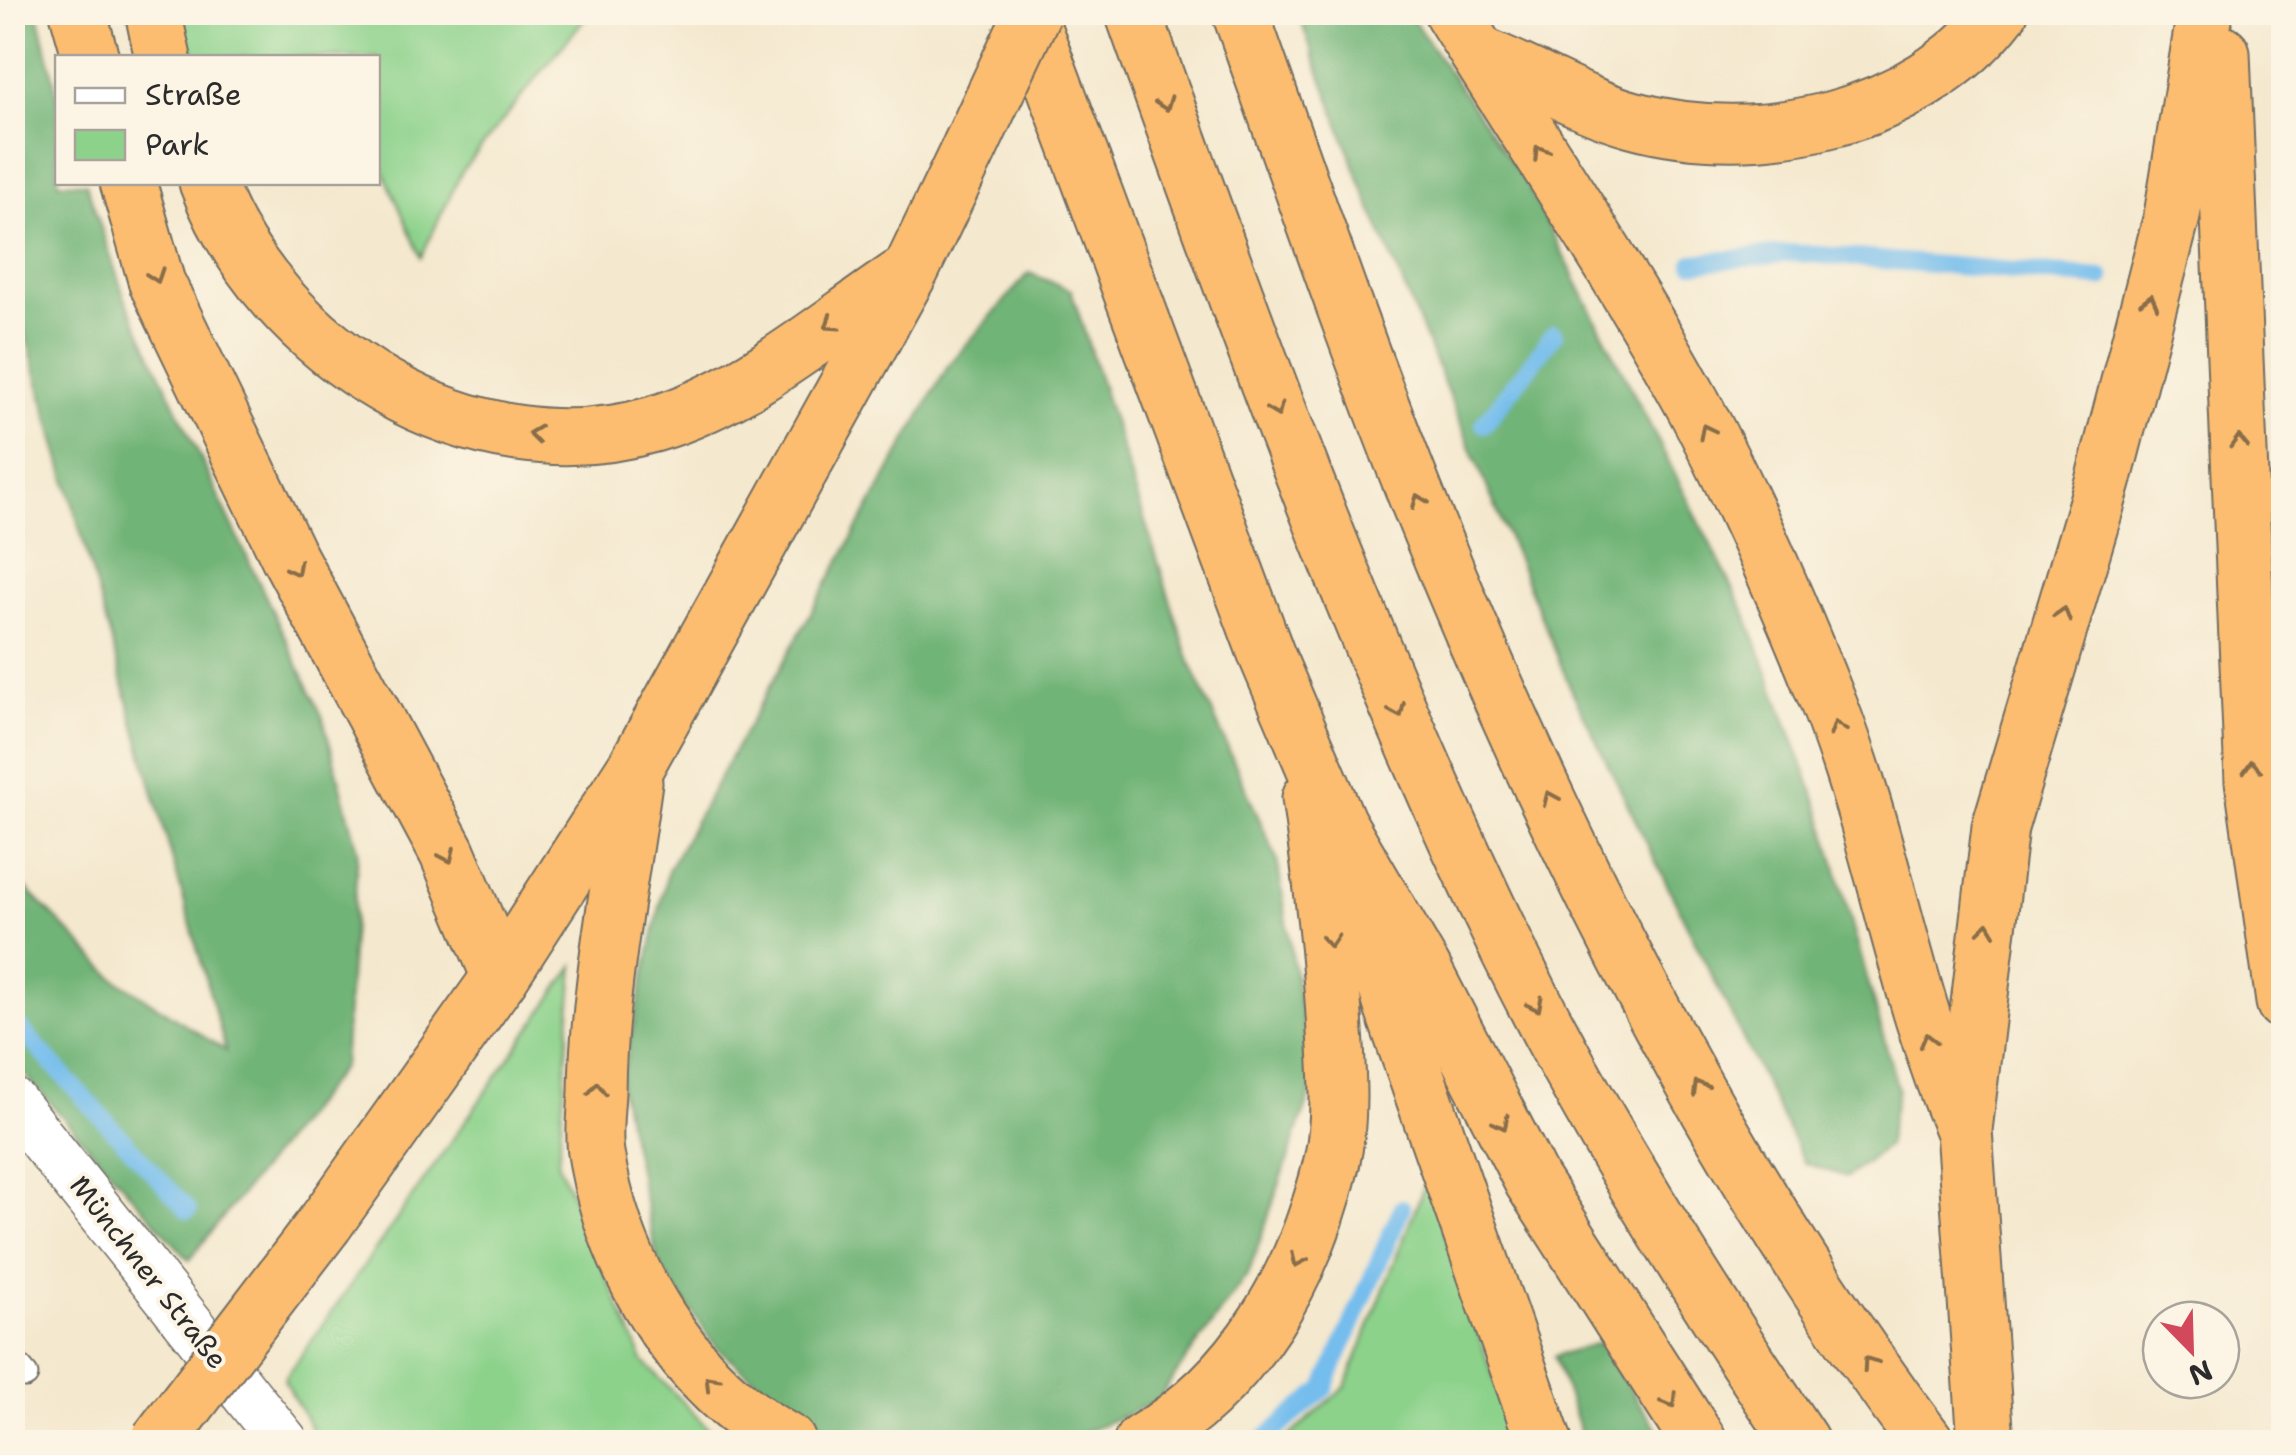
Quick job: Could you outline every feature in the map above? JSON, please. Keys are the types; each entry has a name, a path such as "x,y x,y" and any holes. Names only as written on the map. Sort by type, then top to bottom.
{"highway":[{"path":"78,12 91,55"},
{"path":"153,12 162,55"},
{"path":"158,1442 326,1222 500,977 636,766 912,270 1030,12"},
{"path":"1030,12 1301,741 1338,823 1423,969 1532,1182 1699,1442"},
{"path":"1132,12 1322,532 1463,855 1509,953 1604,1128 1712,1308 1801,1442"},
{"path":"1240,12 1428,524 1587,880 1648,1000 1794,1248 1926,1442"},
{"path":"1465,33 1576,101 1693,133 1756,135 1875,104 1935,72 2000,12"},
{"path":"1986,1442 1964,1130 2000,828 2103,482 2172,216 2205,12"},
{"path":"2221,12 2253,781 2284,1002"},
{"path":"1465,33 1626,288 1758,530 1830,706 1890,892 1931,1054 1964,1130"},
{"path":"129,185 157,283 288,555 447,852 500,977"},
{"path":"208,185 224,230 263,282 301,327 360,372 454,416 495,429 544,436 618,432 654,424 709,402 763,375 912,270"},
{"path":"1142,1442 1178,1421 1227,1378 1268,1322 1304,1248 1332,1159 1338,1076 1330,932 1301,741"},
{"path":"636,766 597,1044 596,1152 620,1242 674,1342 717,1390 788,1442"},
{"path":"1338,823 1392,1006 1544,1442"}],"street":[{"name":"Münchner Straße","path":"12,1102 284,1442"}],"green space":[{"path":"13,13 38,13 55,85 55,185 87,185 124,296 323,718 358,850 343,1066 189,1260 13,1061 13,875 114,978 226,1051 13,290"},
{"path":"177,13 589,13 462,171 421,257 380,164 380,55 191,55"},
{"path":"1298,13 1408,13 1528,186 1745,612 1821,813 1898,1089 1887,1146 1847,1177 1804,1163 1571,689 1360,181"},
{"path":"1029,273 1071,290 1191,665 1277,859 1313,1087 1249,1272 1156,1402 1061,1442 864,1441 800,1416 717,1348 658,1263 620,1086 668,870 948,366"},
{"path":"574,966 558,1164 643,1361 721,1442 319,1442 284,1380"},
{"path":"1427,1179 1515,1442 1283,1442 1346,1386"},
{"path":"1599,1343 1666,1442 1584,1442 1554,1356"}],"waterway":[{"path":"1693,263 1795,253 2102,278"},
{"path":"1484,424 1554,334"},
{"path":"12,1020 188,1210"},
{"path":"1261,1442 1324,1389 1402,1208"}]}
